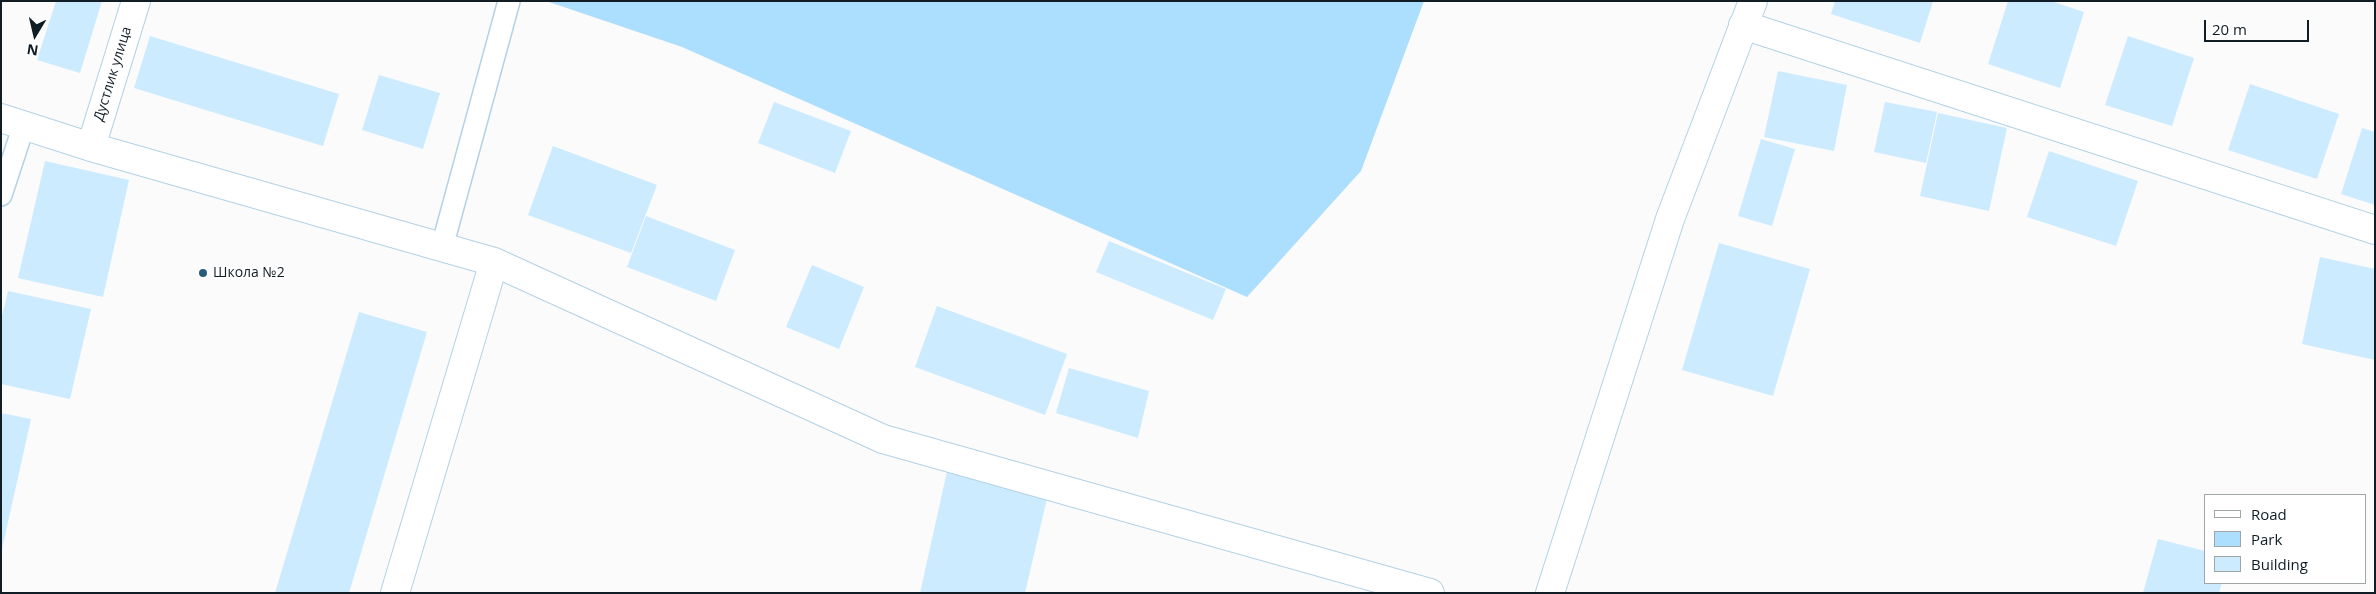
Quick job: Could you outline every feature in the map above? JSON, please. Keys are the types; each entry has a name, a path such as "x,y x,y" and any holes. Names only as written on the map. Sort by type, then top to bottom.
{"street":[{"name":"Дустлик улица","path":"91,147 136,1"},
{"path":"1550,593 1670,219 1748,13 2375,230"},
{"path":"13,122 91,147 494,262 883,439 1430,593"},
{"path":"395,593 494,262"}],"lane":[{"path":"442,247 509,1"},
{"path":"1,195 13,122"}],"green space":[{"path":"546,1 1424,1 1361,171 1247,297 682,47"}],"building":[{"path":"56,1 102,1 80,73 37,60"},
{"path":"1835,1 1933,1 1920,43 1831,14"},
{"path":"2008,1 2051,1 2084,12 2060,88 1988,64"},
{"path":"150,36 339,94 323,146 134,88"},
{"path":"2128,36 2194,58 2172,126 2105,105"},
{"path":"1778,71 1847,85 1834,151 1764,137"},
{"path":"379,75 440,93 423,149 362,130"},
{"path":"2250,84 2339,114 2317,179 2228,150"},
{"path":"774,102 851,131 835,173 758,143"},
{"path":"1885,102 1937,112 1926,163 1874,152"},
{"path":"1938,113 2007,128 1989,211 1920,196"},
{"path":"2362,128 2375,132 2375,205 2341,194"},
{"path":"1761,139 1795,149 1772,226 1738,216"},
{"path":"553,146 657,185 631,253 528,215"},
{"path":"2049,151 2138,181 2116,246 2027,217"},
{"path":"45,161 129,180 103,297 18,278"},
{"path":"646,216 735,250 716,301 627,267"},
{"path":"1109,241 1226,289 1213,320 1096,272"},
{"path":"1719,243 1810,269 1773,396 1682,370"},
{"path":"2320,257 2375,269 2375,360 2302,344"},
{"path":"812,265 864,287 839,349 786,327"},
{"path":"8,291 91,309 70,399 1,384 1,320"},
{"path":"937,306 1067,354 1045,415 915,367"},
{"path":"359,312 427,332 349,593 275,593"},
{"path":"1069,368 1149,391 1138,438 1056,413"},
{"path":"1,413 31,419 2,549 1,548"},
{"path":"948,467 1049,490 1025,593 920,593"},
{"path":"2158,539 2204,551 2204,584 2222,584 2219,593 2143,593"}],"place":[{"name":"Школа №2","path":"203,273"}]}
